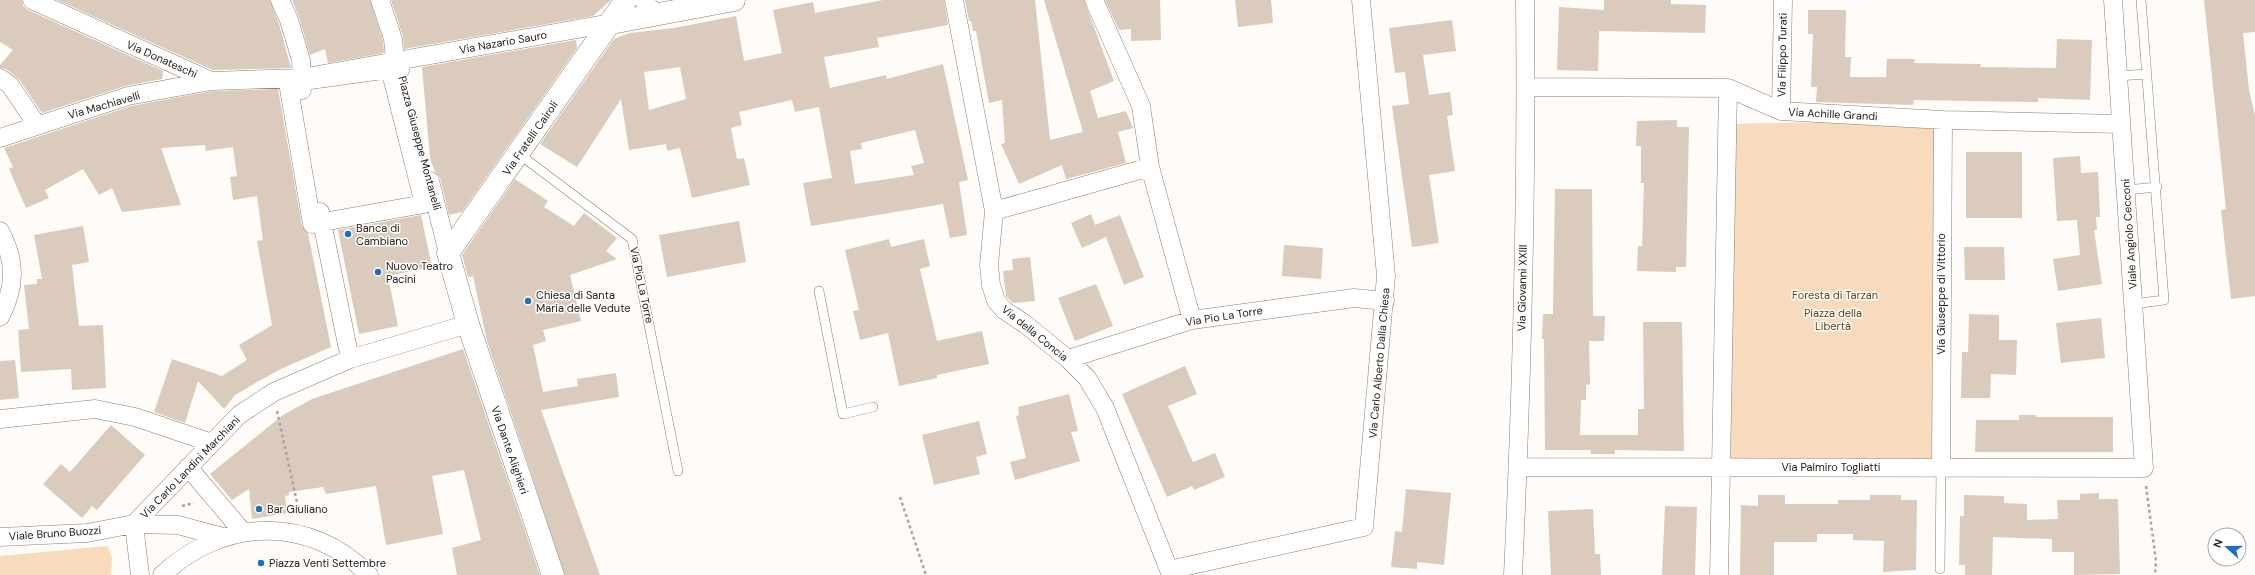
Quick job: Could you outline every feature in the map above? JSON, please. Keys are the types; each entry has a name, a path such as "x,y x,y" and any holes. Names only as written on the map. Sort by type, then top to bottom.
{"street":[{"name":"Via Donateschi","path":"32,0 211,81 301,80"},
{"path":"280,0 289,20 301,60 301,80 322,222 350,359"},
{"name":"Piazza Giuseppe Montanelli","path":"380,0 393,39 395,60 402,74 448,253"},
{"name":"Via Fratelli Cairoli","path":"448,253 626,0"},
{"path":"643,0 653,11 664,13"},
{"path":"611,23 734,0"},
{"name":"Via della Concia","path":"954,0 994,211 989,265 991,284 996,301 1004,310 1025,324 1068,359 1087,378 1105,408 1171,573"},
{"path":"1094,0 1141,106 1150,167 1192,320"},
{"name":"Via Carlo Alberto Dalla Chiesa","path":"1171,573 1364,527 1386,276 1361,0"},
{"name":"Via Giovanni XXIII","path":"1513,575 1518,467 1526,87 1525,0"},
{"name":"Via Filippo Turati","path":"1781,111 1783,0"},
{"name":"Viale Angiolo Cecconi","path":"2113,0 2120,124 2126,190 2144,468"},
{"name":"Via Nazario Sauro","path":"395,60 611,23"},
{"path":"301,80 395,60"},
{"name":"Piazza Giuseppe Montanelli","path":"301,80 390,69 424,204 322,222"},
{"path":"0,78 10,85 37,125"},
{"name":"Via Machiavelli","path":"0,138 128,96 211,81"},
{"name":"Via Achille Grandi","path":"1526,87 1728,88 1781,111 1943,120 2120,124"},
{"path":"1720,575 1728,88"},
{"name":"Via Giuseppe di Vittorio","path":"1941,468 1943,120"},
{"path":"994,211 1150,167"},
{"path":"0,231 9,249 12,284 11,292 0,317"},
{"name":"Via Dante Alighieri","path":"448,253 468,324 552,575"},
{"name":"Via Pio La Torre","path":"1068,359 1192,320 1354,298 1385,301"},
{"name":"Via Carlo Landini Marchiani","path":"134,524 239,415 273,393 350,359 468,324"},
{"path":"0,419 96,409 135,417 212,443"},
{"name":"Via Palmiro Togliatti","path":"1518,467 1721,466 2144,468"},
{"path":"188,467 243,532"},
{"path":"140,575 134,524 178,525 223,537"},
{"name":"Viale Bruno Buozzi","path":"0,537 87,533 134,524"},
{"path":"162,575 183,556 199,547 223,537 243,532 263,530 304,536 324,543 344,554 369,575"}],"lane":[{"path":"2133,304 2164,300 2141,0"},
{"path":"2118,76 2147,74"},
{"name":"Via Pio La Torre","path":"519,154 632,239 678,471"},
{"path":"2126,190 2156,187"},
{"path":"819,291 843,414 873,407"},
{"path":"1940,570 1941,468"}],"path":[{"path":"273,393 304,536"},
{"path":"2144,468 2156,561 2155,575"},
{"path":"900,497 926,575"},
{"path":"179,507 197,502"}],"green space":[{"name":"Foresta di Tarzan","path":"1943,120 1941,468 1721,466 1727,124"},
{"path":"108,546 112,558 111,575 0,575 0,556"}],"building":[{"path":"0,0 22,0 23,6 28,10 163,71 162,79 125,86 42,113 19,79 6,69 0,68 0,65 13,50 0,42"},
{"path":"57,0 270,0 279,24 291,68 213,70"},
{"path":"292,0 370,0 383,41 384,53 328,63 325,49 310,55 299,17"},
{"path":"391,0 611,0 593,16 404,49 403,36"},
{"path":"883,0 944,0 948,25 877,38 879,47 824,57 830,88 886,75 887,79 943,64 968,180 959,182 967,235 950,238 943,204 811,226 803,183 832,178 819,107 795,112 792,100 739,112 742,125 731,128 737,159 744,158 750,185 692,198 680,148 667,151 666,144 629,150 621,99 577,167 540,144 614,39 630,33 674,28 736,16 744,61 782,53 773,10 813,2 815,13","holes":["680,67 686,99 649,110 644,72","915,130 924,163 911,166 914,175 855,184 850,151 862,149 861,143"]},
{"path":"965,0 1035,0 1050,140 1083,132 1044,0 1084,0 1114,81 1090,91 1098,118 1126,111 1133,128 1118,132 1126,163 1066,179 1062,165 1019,184 1001,144 1005,143 1002,100 989,103 976,31 973,31 971,21 969,21"},
{"path":"1105,0 1160,0 1161,40 1131,41 1131,29 1119,30"},
{"path":"1235,0 1271,0 1273,23 1238,27"},
{"path":"1604,0 1671,0 1671,4 1706,5 1705,33 1599,31 1598,71 1557,70 1559,7 1604,10"},
{"path":"2204,0 2255,0 2255,32 2243,33 2249,90 2255,115 2255,296 2231,299 2221,210 2226,209"},
{"path":"1808,10 1846,10 1845,57 1851,57 1850,77 1886,77 1887,59 1915,59 1914,63 1981,64 1980,67 2056,68 2057,39 2092,40 2090,100 2038,98 2038,102 1914,100 1913,105 1816,102 1817,87 1811,87 1813,34 1808,34"},
{"path":"1452,20 1456,51 1423,55 1429,95 1450,92 1453,115 1447,116 1455,171 1429,175 1439,243 1412,247 1392,106 1409,104 1405,72 1395,73 1389,28"},
{"path":"576,40 577,48 462,212 449,215 440,178 435,172 430,158 422,67"},
{"path":"278,89 302,226 308,233 331,347 281,369 259,381 235,395 224,409 198,381 185,423 154,412 172,359 222,376 247,360 239,345 272,325 257,241 263,240 257,196 233,200 230,177 237,176 233,147 206,151 205,145 161,148 181,205 122,212 112,188 99,195 83,169 45,190 49,198 26,208 9,169 13,167 4,148 131,106 212,91"},
{"path":"1677,120 1677,127 1689,127 1686,267 1676,267 1676,272 1637,271 1638,246 1642,246 1644,183 1641,183 1641,146 1636,146 1637,121"},
{"path":"1966,152 2022,152 2022,218 1966,218"},
{"path":"2080,156 2081,173 2098,172 2100,217 2096,217 2097,230 2094,230 2102,284 2058,291 2053,259 2080,255 2077,220 2057,221 2053,158"},
{"path":"515,179 548,201 544,207 574,226 584,213 617,238 606,251 617,259 570,275 581,321 543,330 546,341 533,345 543,392 578,386 577,379 616,373 619,397 541,410 600,575 565,575 487,341 473,276 468,277 462,255"},
{"path":"1555,189 1592,189 1593,316 1605,316 1604,341 1589,341 1590,384 1586,385 1586,400 1581,400 1580,435 1638,435 1638,409 1644,409 1643,322 1682,322 1684,451 1615,450 1615,454 1591,454 1591,450 1545,450 1544,339 1542,339 1543,314 1553,314"},
{"path":"1091,214 1095,225 1120,215 1144,277 1124,285 1106,237 1082,248 1071,223"},
{"name":"Nuovo Teatro Pacini","path":"421,215 432,267 388,276 398,326 359,334 338,230"},
{"path":"739,221 746,262 667,277 659,235"},
{"path":"83,226 89,262 72,265 79,326 103,325 106,388 72,390 71,369 21,372 18,330 29,329 24,285 37,284 37,279 42,279 34,235"},
{"path":"889,239 891,247 924,239 930,266 920,269 937,341 982,331 989,364 937,375 937,378 899,386 888,333 860,340 853,311 859,310 845,250"},
{"path":"1284,245 1323,248 1321,279 1282,276"},
{"path":"1964,247 2004,247 2005,280 1965,280"},
{"path":"1030,257 1035,301 1013,303 1006,296 1003,271 1013,270 1012,259"},
{"path":"1096,284 1113,326 1075,341 1058,298"},
{"path":"1969,314 1999,315 1999,340 2017,340 2016,375 1991,374 1990,398 1961,398 1962,352 1968,352"},
{"path":"2101,318 2105,358 2061,363 2056,323"},
{"path":"463,349 540,575 457,575 452,548 481,540 464,470 432,476 443,534 386,545 376,486 326,494 323,487 289,492 289,495 285,496 287,513 252,519 249,489 232,500 210,474 283,415 312,399"},
{"path":"15,360 19,398 0,400 0,361"},
{"path":"1185,366 1197,394 1168,406 1193,462 1215,453 1225,477 1194,490 1192,486 1167,497 1122,394"},
{"path":"1069,394 1078,431 1071,432 1080,461 1015,480 1010,462 1026,458 1016,416 1019,415 1018,407"},
{"path":"2019,415 2036,415 2036,417 2113,417 2113,452 1975,452 1976,420 2019,420"},
{"path":"979,421 987,454 976,457 980,474 934,485 922,435"},
{"path":"111,425 145,455 97,510 92,506 82,518 43,484 61,464 70,472"},
{"path":"1406,489 1451,493 1444,565 1417,562 1417,569 1391,567 1395,531 1402,532"},
{"path":"2099,493 2099,499 2118,499 2120,574 2074,575 2074,552 2052,552 2052,539 1993,537 1992,575 1965,575 1965,565 1959,565 1960,516 1964,516 1964,495 2004,496 2004,503 2027,504 2027,520 2058,519 2057,500 2080,500 2080,494"},
{"path":"1758,495 1785,495 1785,504 1838,504 1838,500 1870,500 1870,495 1901,495 1901,500 1917,500 1916,570 1883,572 1884,541 1853,540 1853,534 1817,534 1817,542 1774,542 1774,575 1740,575 1741,505 1758,506"},
{"path":"1665,506 1697,507 1695,575 1662,575"},
{"path":"1593,509 1595,554 1600,554 1601,575 1551,575 1548,511"}],"place":[{"name":"Banca di Cambiano","path":"348,234"},
{"name":"Nuovo Teatro Pacini","path":"378,272"},
{"name":"Chiesa di Santa Maria delle Vedute","path":"528,301"},
{"name":"Bar Giuliano","path":"259,509"},
{"name":"Piazza Venti Settembre","path":"261,563"}],"park label":[{"name":"Piazza della Libertà","path":"1833,319"}]}
